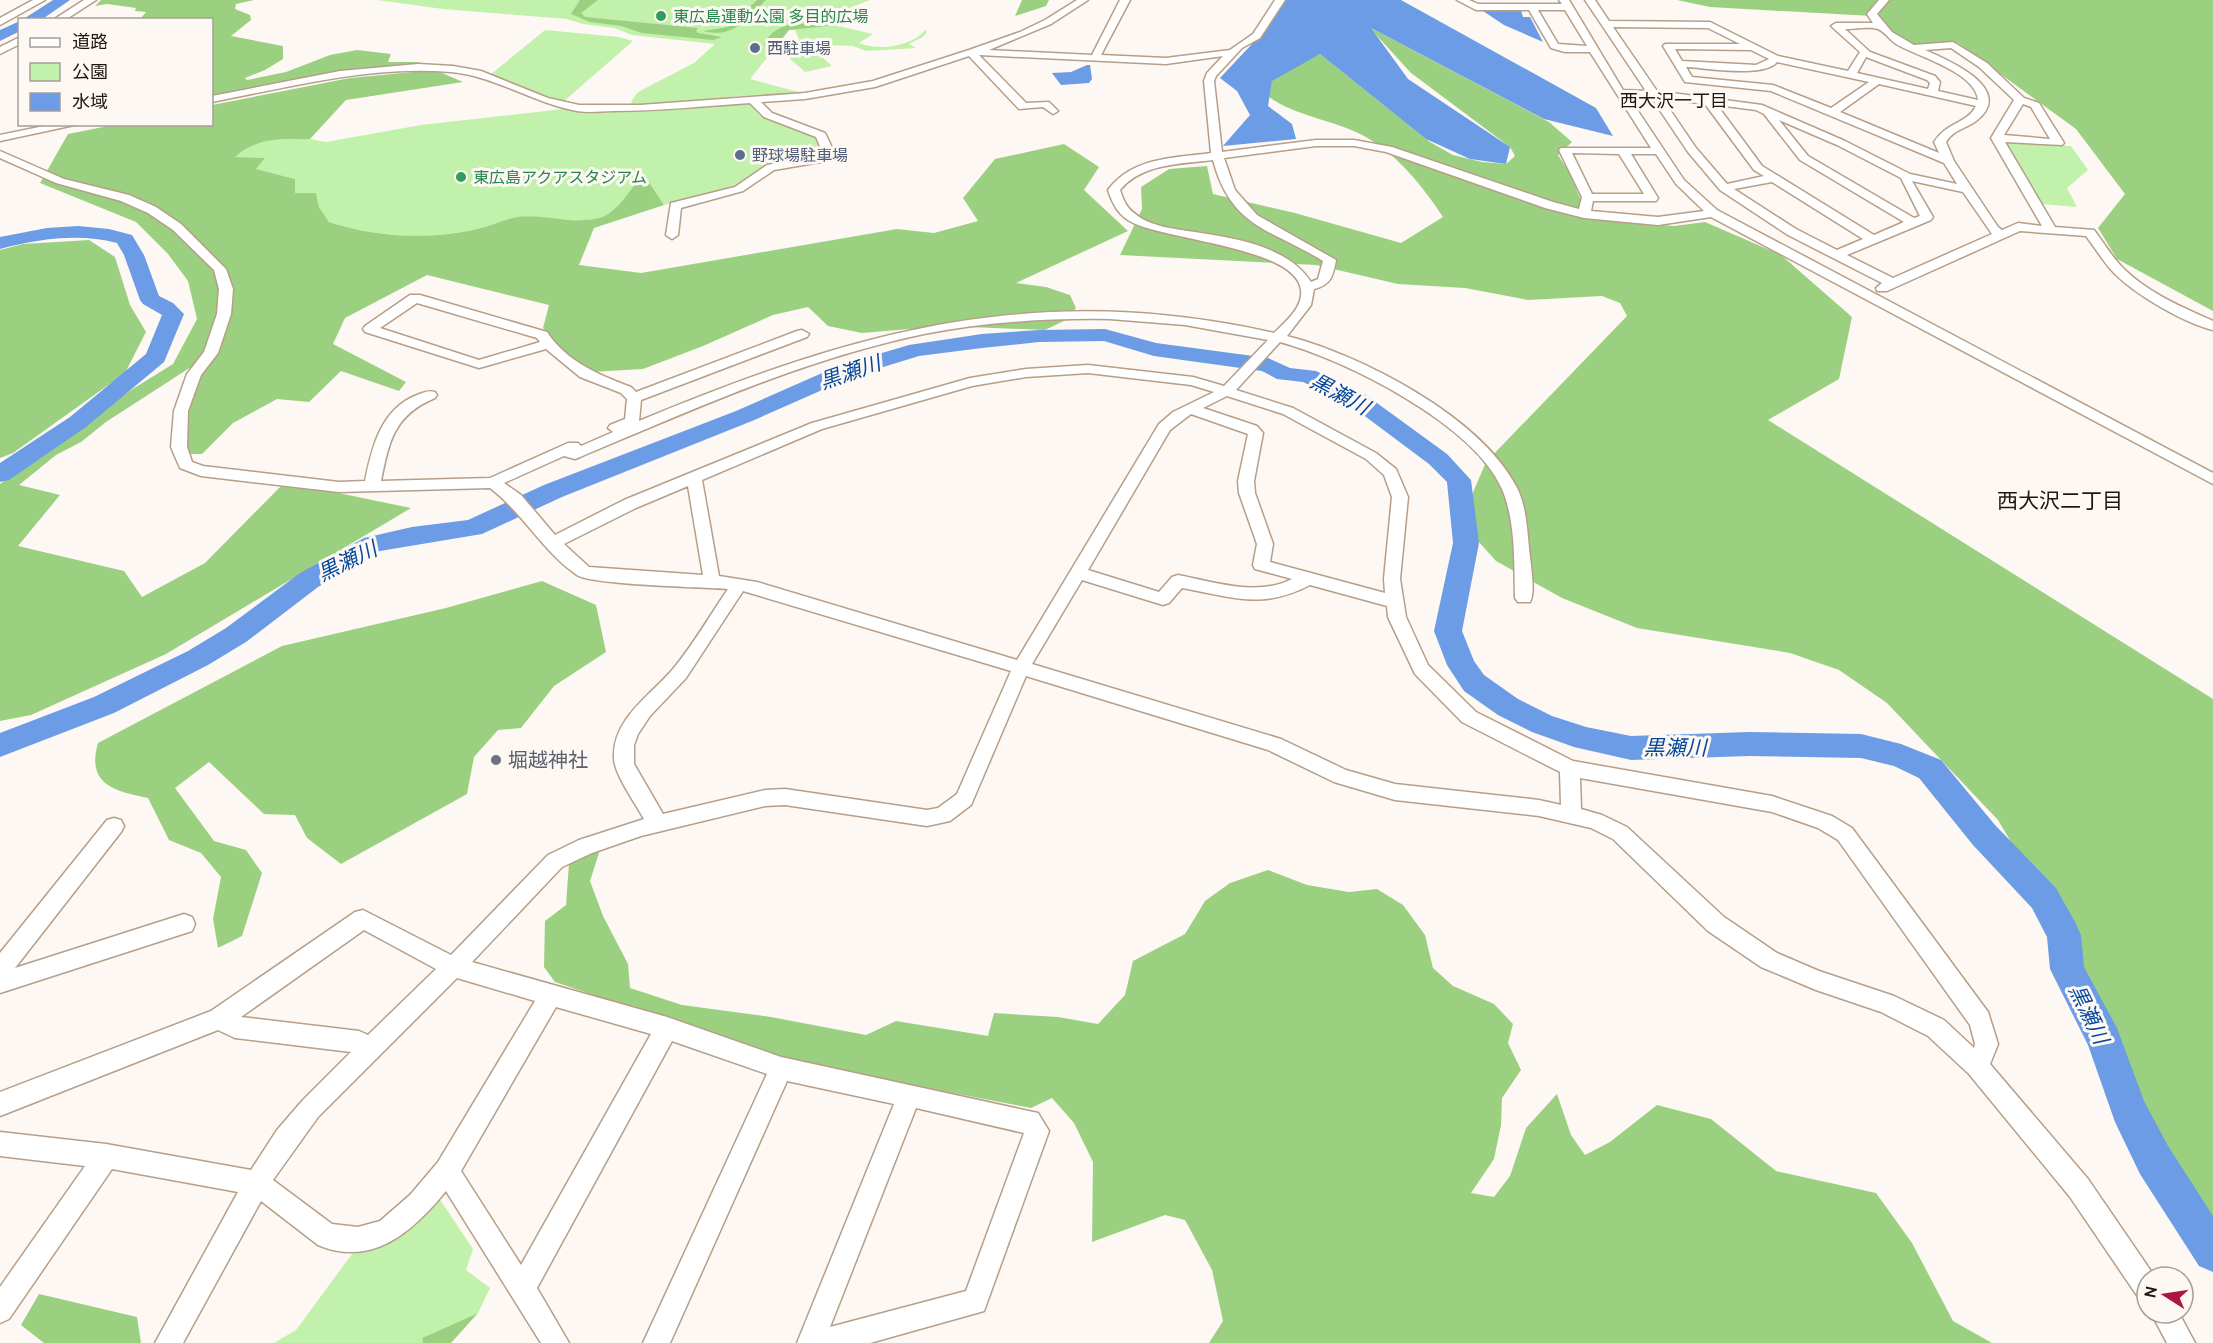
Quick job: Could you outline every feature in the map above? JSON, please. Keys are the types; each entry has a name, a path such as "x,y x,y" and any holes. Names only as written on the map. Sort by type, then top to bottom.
{"street":[{"path":"0,21 40,0"},
{"path":"60,18 91,0"},
{"path":"213,99 339,74 418,68 453,69 477,73 545,100 579,108 631,108 839,92 875,84 1023,34 1048,22 1083,0"},
{"path":"1096,56 1125,0"},
{"path":"168,1343 257,1183 286,1139 310,1109 453,967 555,861 586,846 658,824 765,798 785,797 927,818 943,815 964,799 1021,668 1164,427 1181,412 1228,390 1276,339 1307,292 1326,280 1330,260 1254,219 1236,202 1221,172 1216,155 1209,81 1211,75 1234,52 1257,36 1280,0"},
{"path":"1462,0 1476,7 1532,7 1566,4 1620,93 1680,182 1713,213 2213,479"},
{"path":"1590,0 1692,150 1724,188 1792,232 1892,283"},
{"path":"1884,0 1872,14 1880,26 1899,42 1970,78 1980,88 1983,104 1972,120 1948,131 1940,142 1948,161 1994,230 2001,235"},
{"path":"1532,7 1554,46 1564,49 1593,49"},
{"path":"1667,23 1684,46"},
{"path":"1606,24 1710,24 1775,58 1983,104"},
{"path":"1880,26 1836,26 1864,52 1931,78 1935,81 1932,93"},
{"path":"0,51 18,41"},
{"path":"1912,48 1953,45 1983,65 2020,100 2036,105 2058,143 1996,138"},
{"path":"1756,47 1668,46 1689,80 1773,88 1948,161"},
{"path":"973,52 1166,61 1234,52"},
{"path":"973,52 975,58 1023,107 1046,104 1053,111"},
{"path":"1851,75 1864,52"},
{"path":"1679,64 1756,68 1770,64 1775,58"},
{"path":"1833,112 1877,81"},
{"path":"1620,93 1653,94 1758,106 1841,143 1906,177 1967,189"},
{"path":"672,235 675,206 739,189 771,166 817,160 828,152 821,135 768,115 753,100"},
{"path":"1708,100 1758,168 1873,240"},
{"path":"1996,138 2020,100"},
{"path":"1771,112 1768,115 1804,158 1913,224"},
{"path":"0,138 63,126"},
{"path":"1996,138 2051,230"},
{"path":"1307,292 1301,276 1288,266 1261,252 1233,242 1160,229 1141,223 1126,214 1115,202 1114,190 1120,181 1136,171 1156,164 1339,142 1371,145 1549,205 1584,214 1658,220 1713,213"},
{"path":"1584,214 1588,197 1565,150 1659,151"},
{"path":"1588,197 1652,198 1623,151"},
{"path":"0,154 60,181 125,198 152,210 177,227 220,269 226,289 224,314 211,353 194,374 181,411 179,447 185,465 201,471 339,487 496,485 515,499 550,541 584,572 596,575 712,582 757,588 1274,744 1341,776 1395,792 1539,808 1595,821 1620,833 1716,924 1769,960 1816,980 1886,1002 1936,1028 1977,1066 2079,1188 2135,1270"},
{"path":"1837,255 1927,218 1906,181 1906,177"},
{"path":"1724,188 1773,178"},
{"path":"1869,294 2018,227 2090,233 2119,271 2137,285 2167,304 2213,326"},
{"path":"496,485 502,477 632,421 634,398 626,390 585,374 548,344 542,335 415,298 370,329 479,364 548,344"},
{"path":"563,450 574,454 756,378 829,354 923,330 991,318 1050,313 1115,314 1178,320 1315,349 1428,405 1478,443 1511,491 1516,514 1524,598"},
{"path":"634,398 801,334"},
{"path":"550,541 694,476 817,426 970,382 1026,373 1088,369 1138,373 1193,381 1228,390 1296,415 1371,456 1391,473 1400,497 1392,579 1397,617 1421,669 1469,717 1570,768 1772,804 1825,822 1845,834 1980,1020 1987,1044 1977,1066"},
{"path":"372,486 381,440 388,427 411,403 430,395"},
{"path":"1193,410 1252,429 1256,434 1246,481 1247,494 1265,544 1261,565 1395,602"},
{"path":"694,476 712,582"},
{"path":"1082,574 1163,599 1178,581 1256,595 1284,591 1309,578"},
{"path":"658,824 623,762 624,748 633,726 649,703 678,674 739,585"},
{"path":"1570,768 1571,815"},
{"path":"0,970 114,826"},
{"path":"0,1104 219,1019 363,919 453,967 667,1028 781,1068 1030,1121 1037,1131 975,1302 819,1343"},
{"path":"0,983 184,924"},
{"path":"0,1144 106,1156 257,1183 327,1236 358,1240 387,1231 419,1204 447,1171 550,994"},
{"path":"219,1019 235,1027 359,1042 369,1049"},
{"path":"522,1289 667,1028"},
{"path":"656,1343 781,1068"},
{"path":"810,1343 909,1095"},
{"path":"0,1310 106,1156"},
{"path":"447,1171 556,1343"},
{"path":"2171,1325 2182,1343"}],"green space":[{"path":"101,0 254,0 236,4 235,9 250,15 251,20 231,36 283,46 283,59 245,78 247,80 286,72 330,55 357,50 391,54 388,62 419,62 418,65 333,73 213,96 213,18 141,18 146,12 135,11 136,8 107,4 95,6"},
{"path":"377,0 870,0 849,8 838,26 873,34 859,43 875,47 894,46 919,36 925,30 927,32 923,37 909,44 916,48 866,51 853,46 801,44 795,30 789,30 750,79 806,94 733,96 751,104 760,116 817,138 822,153 818,157 770,164 739,187 664,205 643,173 618,206 599,218 578,220 527,217 455,233 418,236 382,234 329,222 319,207 316,194 295,193 295,179 255,169 264,159 234,157 251,144 270,140 310,139 326,142 421,125 563,109 630,111 632,100 638,92 694,63 715,44 632,35 614,28 583,24 567,19 443,9"},
{"path":"580,0 598,0 581,13 585,17 698,28 696,31 698,33 722,37 713,40 642,33 621,26 590,22 571,14"},
{"path":"757,0 766,0 739,26 723,32 703,31 728,27"},
{"path":"1022,0 1049,0 1046,6 1015,16"},
{"path":"1677,0 2213,0 2213,311 2117,259 2098,228 2125,194 2076,129 1958,43 1910,45 1872,16 1710,7"},
{"path":"844,6 827,26 789,30 777,45 770,47 764,44 769,36 782,27 798,24 823,25"},
{"path":"1369,27 1549,122 1572,142 1558,155 1569,172 1589,219 1674,226 1705,222 1781,255 1852,317 1839,379 1768,420 2213,699 2213,1272 2042,894 1998,820 1887,703 1839,670 1790,653 1637,628 1562,598 1496,561 1468,530 1468,504 1486,462 1627,316 1620,303 1602,296 1528,300 1465,288 1398,284 1316,265 1120,255 1142,209 1141,187 1169,169 1207,166 1213,194 1295,213 1401,243 1443,217 1406,169 1383,148 1347,128 1290,109 1269,97 1272,80 1288,69 1320,54 1430,142 1453,155 1482,162 1506,164 1515,156 1510,147 1411,73"},
{"path":"545,30 619,37 633,41 563,102 490,75"},
{"path":"812,48 832,66 805,72 786,55"},
{"path":"435,70 463,82 346,100 310,139 261,142 235,157 265,158 256,169 295,179 295,193 316,193 319,207 329,222 364,231 418,236 437,235 479,229 517,217 537,216 578,220 599,218 618,206 643,173 664,205 594,228 579,265 641,273 897,229 934,233 978,221 963,198 995,159 1064,144 1099,167 1084,190 1128,231 1016,283 1046,287 1070,295 1076,308 1066,320 1045,330 945,326 862,333 828,326 808,307 773,315 643,369 591,372 568,356 543,328 549,305 427,275 345,318 333,344 406,382 399,391 341,371 309,402 277,399 233,423 202,454 172,454 180,395 194,365 106,422 81,442 56,455 19,485 60,495 18,546 124,571 142,597 205,563 285,482 411,508 166,654 31,715 0,721 0,484 131,390 173,364 197,319 188,281 168,254 136,222 40,183 68,134 108,126 213,126 213,105 350,78"},
{"path":"2005,142 2071,146 2088,170 2067,188 2077,207 2042,204"},
{"path":"89,240 115,257 130,305 146,332 125,373 13,453 0,458 0,250 23,244"},
{"path":"542,581 596,605 606,652 554,686 521,728 498,730 474,757 467,794 341,864 307,838 295,815 264,814 209,762 175,788 214,841 246,850 262,873 242,936 218,948 213,919 221,877 201,853 169,840 148,798 115,789 106,784 96,768 95,757 98,743 282,646 446,608"},
{"path":"600,850 590,881 603,916 628,964 630,988 682,1005 771,1017 866,1035 896,1021 988,1036 994,1013 1058,1017 1098,1024 1125,995 1133,961 1185,934 1205,901 1230,883 1268,870 1307,885 1349,892 1377,889 1403,905 1425,935 1433,968 1453,986 1494,1004 1513,1024 1508,1043 1521,1070 1502,1098 1501,1125 1494,1159 1471,1193 1494,1197 1510,1176 1526,1128 1557,1094 1571,1135 1585,1155 1610,1142 1657,1105 1711,1119 1776,1171 1876,1193 1912,1243 1953,1321 1992,1343 1209,1343 1223,1321 1212,1270 1185,1220 1165,1215 1092,1242 1093,1162 1074,1123 1052,1098 1031,1108 787,1061 555,982 544,967 545,921 566,905 569,863"},
{"path":"437,1195 473,1249 466,1270 490,1288 478,1313 422,1338 423,1343 274,1343 296,1330 352,1254 399,1237"},
{"path":"39,1294 137,1317 141,1343 44,1343 21,1325"},
{"path":"478,1313 451,1343 423,1343 422,1338"}],"water":[{"path":"1284,0 1401,0 1596,108 1613,136 1544,119 1371,28 1408,79 1510,147 1506,164 1470,159 1426,139 1320,54 1272,81 1268,106 1292,124 1296,139 1223,146 1250,115 1237,91 1220,78 1267,28"},
{"path":"1480,9 1521,10 1523,17 1530,17 1543,42 1504,25"},
{"path":"1090,65 1092,79 1089,83 1061,85 1052,73 1071,72"}],"waterway":[{"name":"黒瀬川","path":"32,18 63,0"},
{"name":"黒瀬川","path":"0,36 18,26"},
{"name":"黒瀬川","path":"0,243 62,232 94,233 125,239 134,255 150,300 166,307 173,314 156,357 78,422 0,474"},
{"name":"黒瀬川","path":"0,745 104,705 198,658 236,635 309,580 373,544 473,528 553,491 744,416 846,371 917,350 1039,336 1105,335 1154,349 1268,365 1285,374 1308,376 1358,400 1438,459 1459,480 1466,543 1448,631 1461,665 1474,683 1508,707 1542,724 1585,739 1631,748 1749,744 1861,746 1901,756 1930,769 1984,835 2044,898 2064,935 2067,969 2104,1040 2128,1109 2154,1160 2213,1252"}],"place":[{"name":"東広島運動公園 多目的広場","path":"661,16"},
{"name":"西駐車場","path":"755,48"},
{"name":"野球場駐車場","path":"740,155"},
{"name":"東広島アクアスタジアム","path":"461,177"},
{"name":"堀越神社","path":"496,760"}],"district":[{"name":"西大沢一丁目","path":"1674,101"},
{"name":"西大沢二丁目","path":"2060,500"}]}
